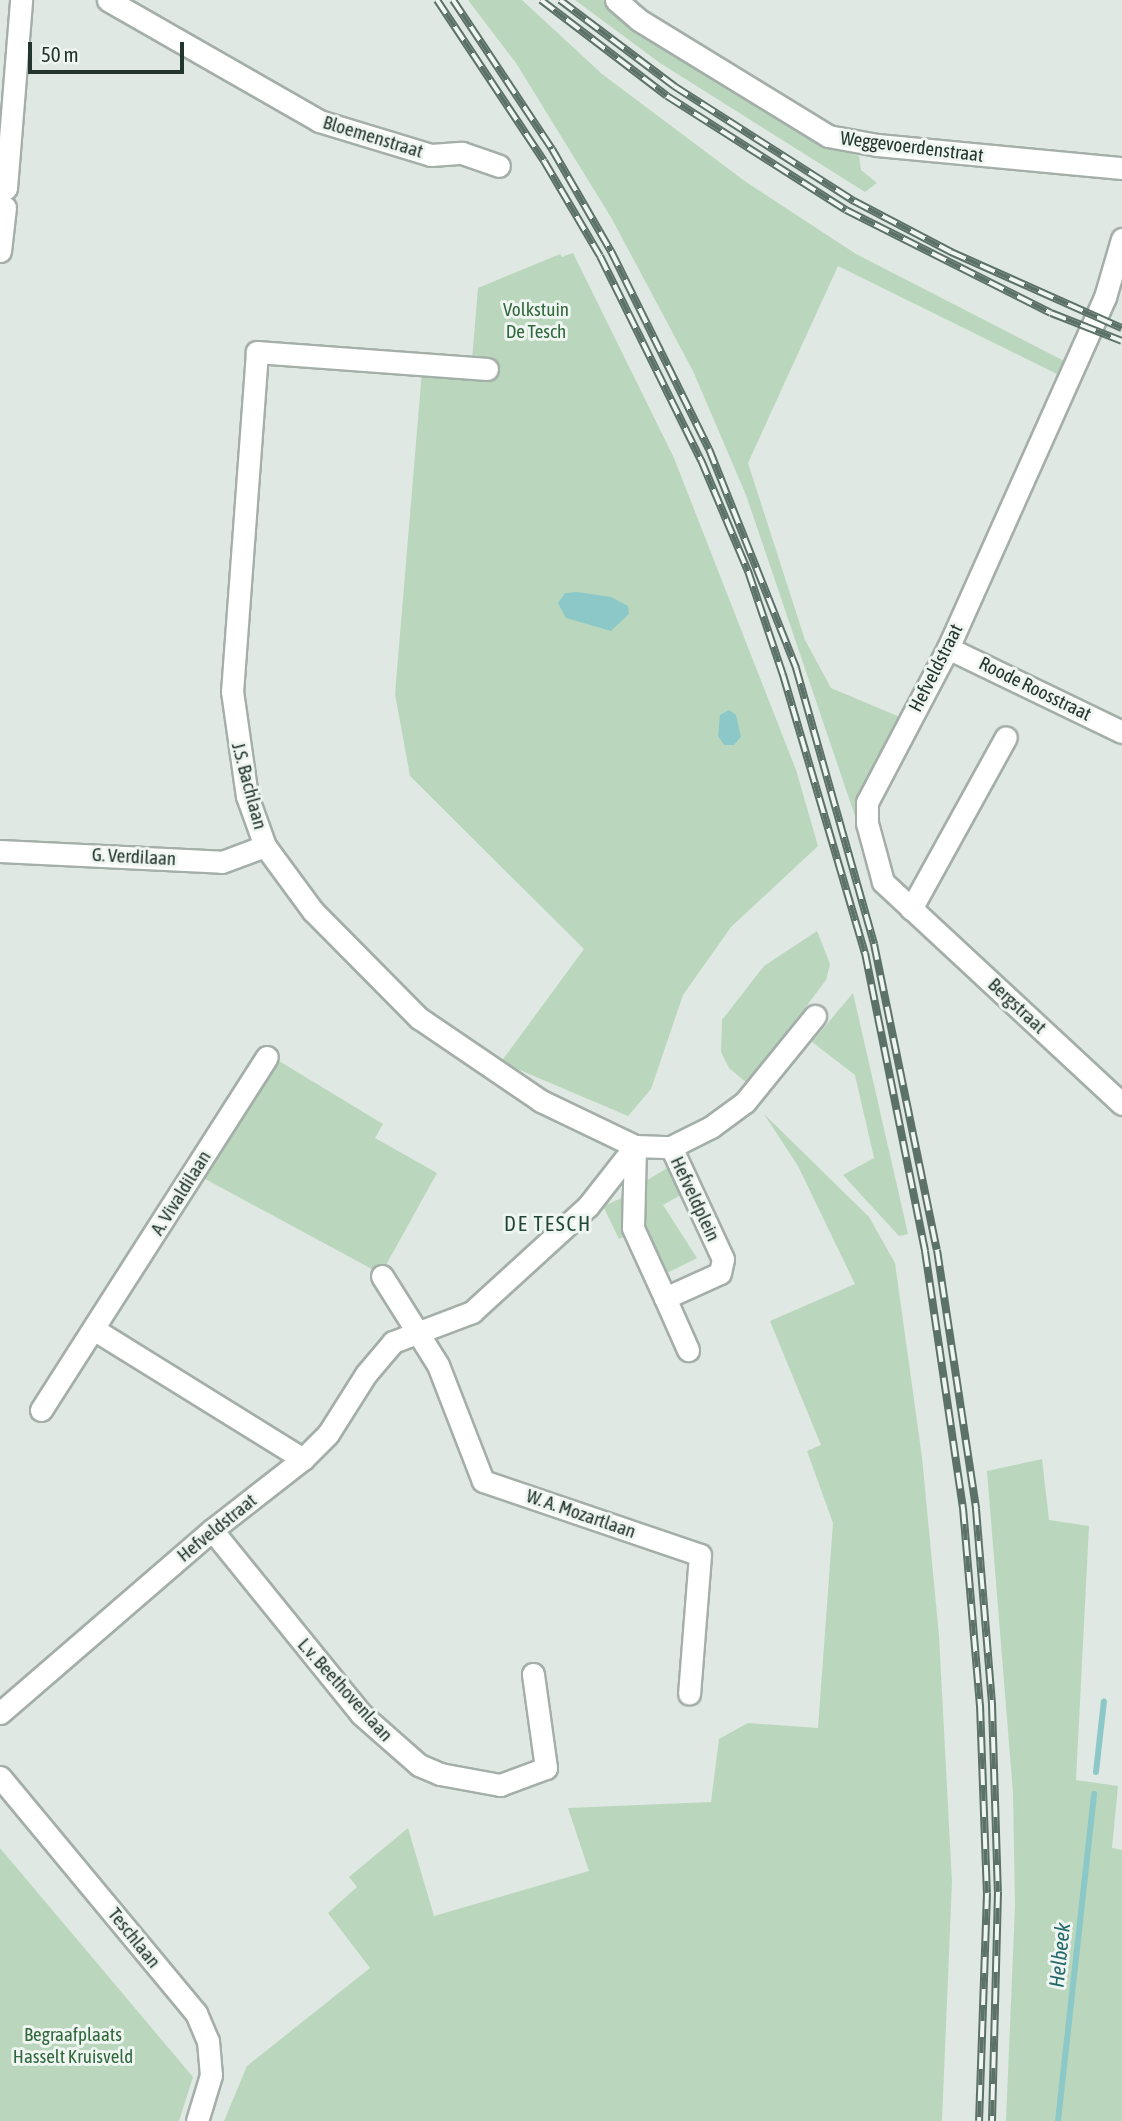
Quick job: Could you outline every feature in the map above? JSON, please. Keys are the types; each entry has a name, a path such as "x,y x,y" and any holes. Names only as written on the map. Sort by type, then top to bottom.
{"street":[{"path":"0,251 2,198 6,188 21,0"},
{"name":"Bloemenstraat","path":"108,0 318,121 431,155 462,153 499,166"},
{"name":"Weggevoerdenstraat","path":"617,0 639,20 828,136 877,145 1122,169"},
{"name":"Hefveldstraat","path":"911,909 883,882 867,823 867,802 948,648 1113,300 1122,239"},
{"name":"J.S. Bachlaan","path":"487,369 257,352 232,691 247,796 265,846 313,911 419,1018 541,1101 635,1146"},
{"name":"Roode Roosstraat","path":"948,648 1122,732"},
{"path":"911,909 1006,737"},
{"name":"G. Verdilaan","path":"0,851 222,862 265,846"},
{"name":"Bergstraat","path":"911,909 1122,1104"},
{"path":"688,1350 633,1228 635,1146 671,1147 711,1128 745,1101 815,1016"},
{"name":"A. Vivaldilaan","path":"41,1410 96,1330 267,1057"},
{"name":"Hefveldstraat","path":"0,1713 212,1530 303,1459 328,1434 366,1374 393,1342 472,1312 588,1206 635,1146"},
{"name":"Hefveldplein","path":"665,1298 720,1273 723,1259 671,1147"},
{"path":"382,1276 417,1333"},
{"path":"96,1330 303,1459"},
{"name":"W. A. Mozartlaan","path":"417,1333 438,1365 483,1481 700,1555 689,1694"},
{"name":"L.v. Beethovenlaan","path":"212,1530 361,1714 419,1765 440,1774 500,1785 546,1768 533,1674"},
{"name":"Teschlaan","path":"0,1777 196,2013 208,2041 211,2075 197,2121"}],"green space":[{"path":"468,0 522,0 602,74 746,182 856,254 1068,363 1061,376 838,266 748,463 805,640 831,688 900,717 855,816 746,495 693,371 612,219 516,63"},
{"path":"575,0 604,0 637,28 823,144 859,156 861,170 877,183 865,192 660,63"},
{"name":"Volkstuin De Tesch","path":"573,253 674,458 796,770 818,846 731,927 683,995 651,1089 628,1116 501,1062 584,949 410,776 395,694 422,371 472,360 478,288 560,254 562,257"},
{"path":"817,931 830,964 826,980 748,1084 729,1068 721,1052 722,1020 764,966"},
{"path":"853,993 908,1234 899,1236 843,1175 874,1158 855,1075 812,1042"},
{"path":"274,1058 383,1124 375,1138 437,1173 381,1274 198,1175"},
{"path":"764,1114 869,1217 895,1263 922,1457 939,1636 952,1882 942,2121 224,2121 247,2066 370,1968 328,1913 357,1887 349,1877 408,1828 434,1916 589,1871 568,1808 711,1802 719,1739 748,1723 818,1728 833,1523 807,1451 821,1445 770,1321 855,1284 798,1166"},
{"path":"672,1165 686,1192 663,1205 697,1258 665,1274 642,1223 641,1184"},
{"path":"622,1198 627,1235 619,1239 603,1206"},
{"path":"1042,1459 1049,1520 1089,1526 1076,1780 1118,1786 1112,1848 1122,1850 1122,2121 1006,2121 1015,1906 1013,1793 987,1471"},
{"name":"Begraafplaats Hasselt Kruisveld","path":"0,1848 193,2077 179,2121 0,2121"}],"water":[{"path":"565,593 611,597 628,606 629,614 611,631 566,618 558,603"},
{"path":"729,710 736,715 741,737 734,745 724,745 718,736 720,715"}],"waterway":[{"name":"Helbeek","path":"1096,1772 1104,1701"},
{"name":"Helbeek","path":"1058,2121 1094,1794"}],"railway":[{"path":"437,0 544,161 600,256 701,460 748,571 783,675 865,953 925,1251 963,1508 980,1705 987,1893 979,2121"},
{"path":"453,0 552,149 611,251 709,449 796,668 874,944 937,1250 976,1509 992,1705 998,1892 992,2121"},
{"path":"541,0 667,96 846,210 1051,313 1122,341"},
{"path":"560,0 674,86 854,201 951,252 1122,328"}],"district":[{"name":"DE TESCH","path":"548,1223"}]}
